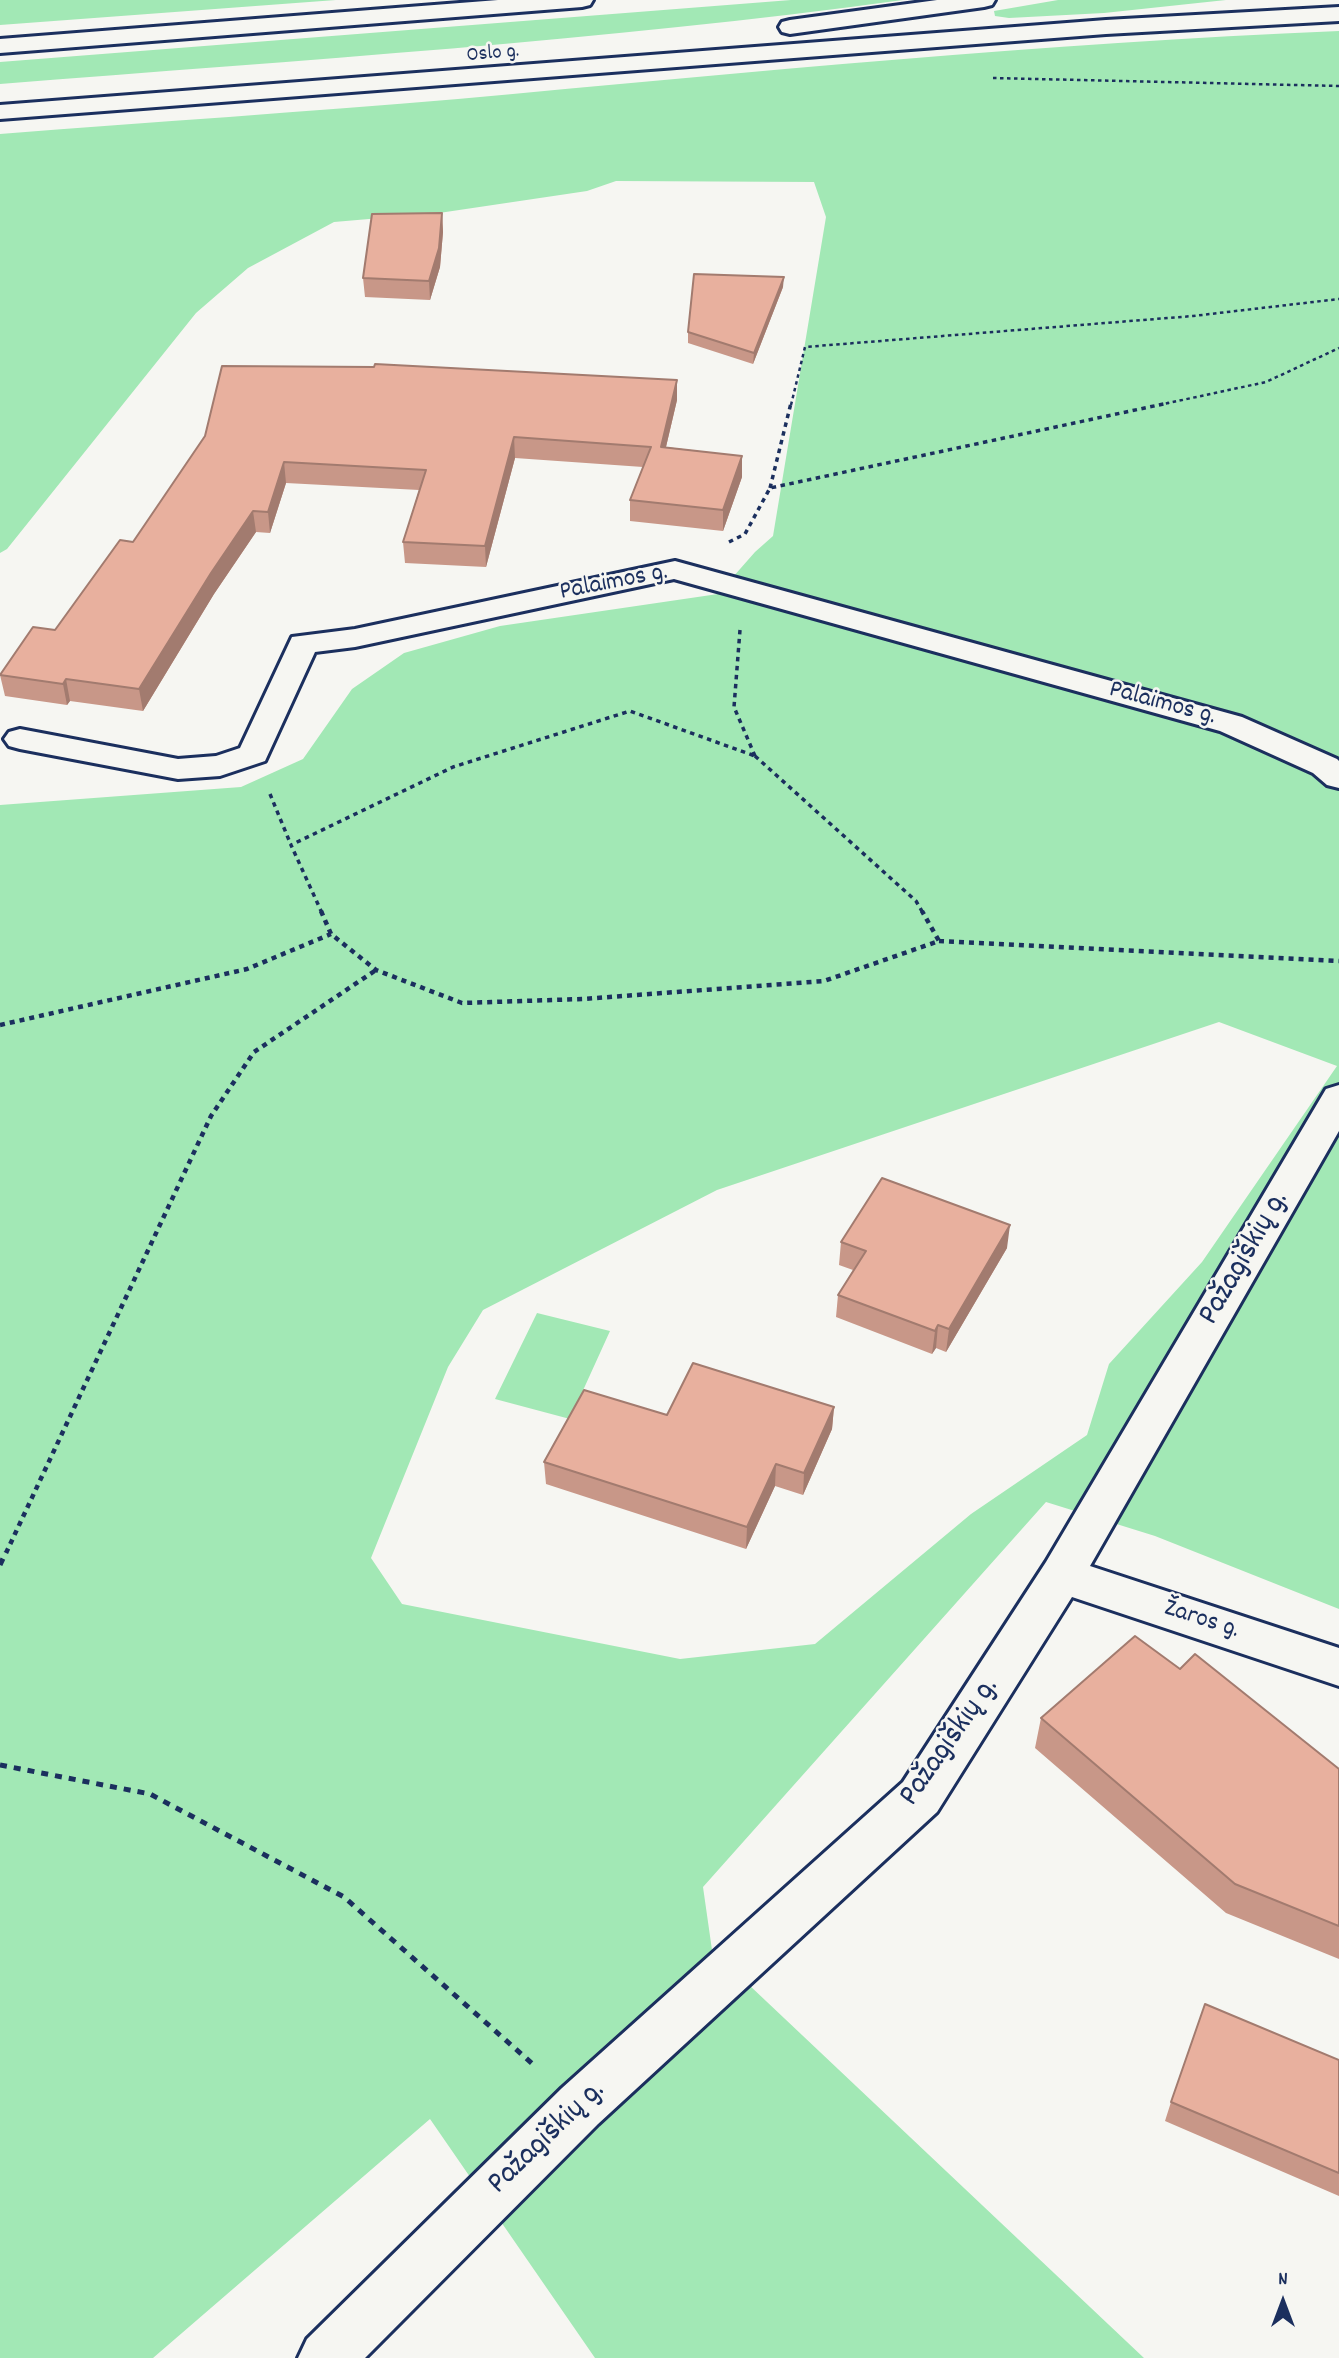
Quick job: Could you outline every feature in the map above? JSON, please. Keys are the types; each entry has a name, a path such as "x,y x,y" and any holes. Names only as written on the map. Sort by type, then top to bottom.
{"main road":[{"name":"Oslo g.","path":"0,46 582,0"},
{"name":"Oslo g.","path":"0,96 755,33 984,0"},
{"path":"0,112 1107,27 1339,14"},
{"name":"Palaimos g.","path":"253,754 303,644 355,638 675,570 1231,724 1325,766 1339,778"},
{"path":"20,739 178,769 220,766 253,754"},
{"name":"Pažagiškių g.","path":"326,2358 580,2105 920,1797 1062,1575 1339,1098"},
{"name":"Žaros g.","path":"1062,1575 1339,1667"}],"path":[{"path":"675,570 745,534 770,488 805,347 1193,316 1339,299"},
{"path":"770,488 1266,382 1339,348"},
{"path":"744,589 734,707 755,756"},
{"path":"291,845 453,767 630,711 755,756 916,901 939,941"},
{"path":"253,754 331,934 376,970 462,1003 583,999 824,981 939,941 1339,961"},
{"path":"0,1025 247,969 331,934"},
{"path":"0,1565 211,1116 254,1052 376,970"},
{"path":"0,1765 150,1794 344,1897 580,2105"}],"green space":[{"path":"0,0 336,0 0,25"},
{"path":"791,0 903,0 565,38 0,84 0,62"},
{"path":"1058,0 1226,0 1104,13 1009,18 995,16 994,11"},
{"path":"1339,31 1339,1609 1155,1536 1046,1502 703,1887 712,1950 1144,2358 595,2358 430,2119 153,2358 0,2358 0,805 241,787 303,759 352,689 404,653 500,626 718,594 773,536 826,217 814,182 616,181 587,191 439,213 334,222 248,268 196,313 7,549 0,553 0,134 458,99 898,59","holes":["1219,1022 1337,1066 1202,1262 1109,1364 1087,1435 971,1514 815,1644 680,1659 402,1604 371,1558 448,1367 483,1310 717,1190"]},
{"path":"537,1313 610,1331 570,1419 495,1399"}],"building":[{"path":"442,213 439,248 429,281 363,278 372,214"},
{"path":"694,274 784,277 754,353 688,332"},
{"path":"375,364 677,380 661,447 742,456 723,510 630,500 651,447 514,437 485,546 403,542 426,470 284,462 268,512 253,511 139,689 66,679 63,684 0,675 33,627 55,630 120,540 133,542 205,436 222,366 374,367"},
{"path":"882,1178 1010,1225 949,1329 938,1325 935,1331 838,1295 866,1251 841,1242"},
{"path":"693,1363 834,1407 804,1473 776,1464 747,1527 544,1462 584,1390 667,1415"},
{"path":"1135,1636 1180,1669 1195,1654 1339,1769 1339,1926 1235,1884 1041,1718"},
{"path":"1205,2004 1339,2060 1339,2173 1171,2102"}]}
